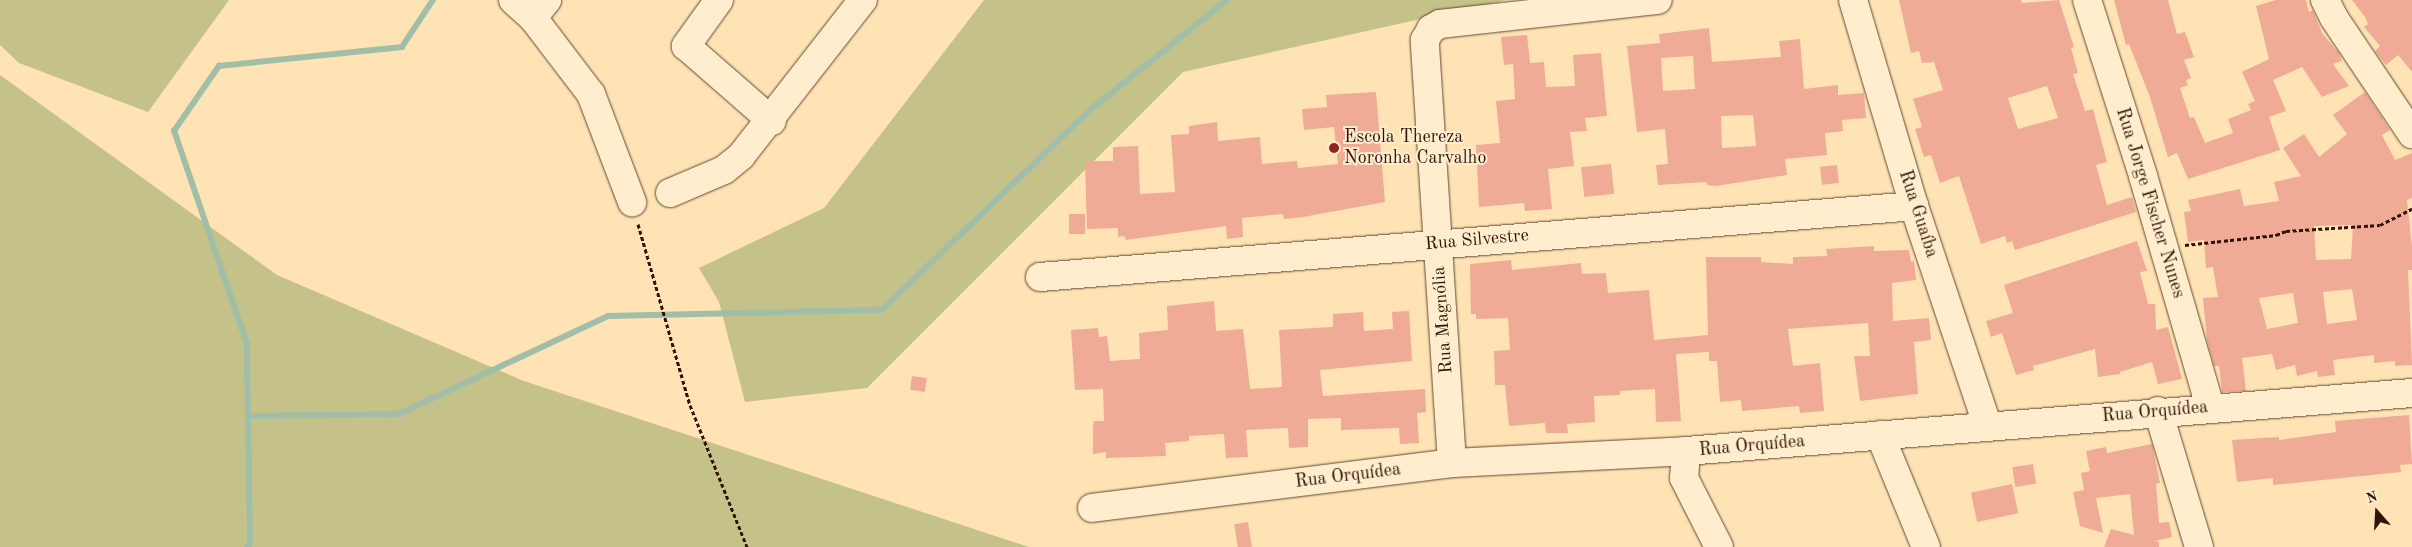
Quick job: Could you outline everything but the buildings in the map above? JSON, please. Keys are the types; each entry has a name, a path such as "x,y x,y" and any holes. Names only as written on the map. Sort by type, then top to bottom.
{"street":[{"path":"513,0 540,9 591,94 632,202"},
{"path":"719,0 686,46 772,121"},
{"path":"670,193 733,164 772,121 863,0"},
{"name":"Rua Magnólia","path":"1452,462 1425,40 1431,28 1440,24 1658,0"},
{"name":"Rua Guaíba","path":"1853,0 1914,206 1988,427"},
{"name":"Rua Jorge Fischer Nunes","path":"2087,0 2210,407"},
{"path":"2325,0 2334,18 2412,134"},
{"name":"Rua Silvestre","path":"1040,277 1438,243 1914,206"},
{"name":"Rua Orquídea","path":"1092,508 1452,462 1686,451 1988,427 2158,411 2412,393"},
{"path":"2158,411 2199,547"},
{"path":"1880,435 1926,547"},
{"path":"1686,451 1684,478 1719,547"}],"path":[{"path":"632,202 690,405 747,547"},
{"path":"2163,247 2276,235 2286,231 2380,225 2412,209"}],"shaded area":[{"path":"0,0 229,0 148,112 19,63 0,45"},
{"path":"984,0 1506,0 1183,72 867,388 745,402 719,302 699,268 824,208"},
{"path":"0,75 277,275 524,381 1029,547 0,547"}],"waterway":[{"path":"247,547 250,544 247,344 174,131 219,66 402,47 433,0"},
{"path":"248,416 399,414 608,316 882,310 1089,111 1227,0"}],"place":[{"name":"Escola Thereza Noronha Carvalho","path":"1334,148"}]}
